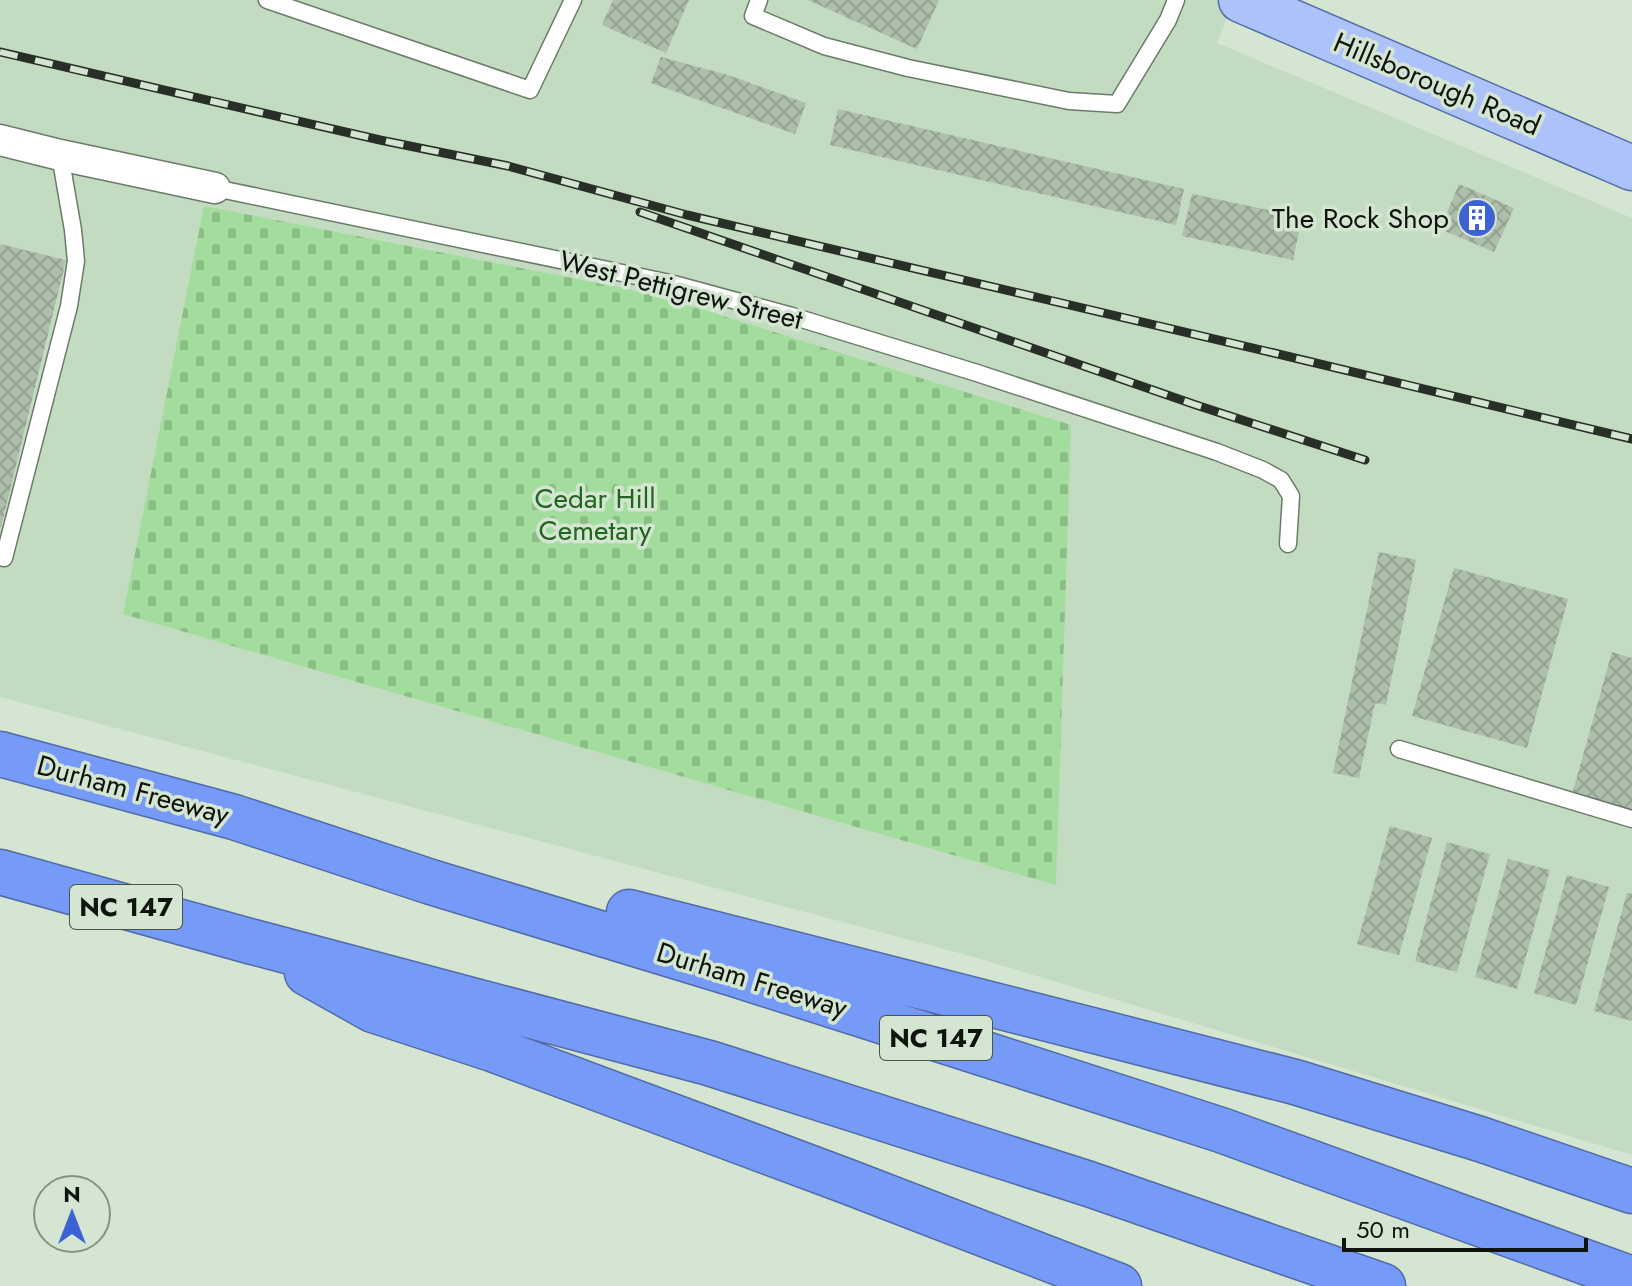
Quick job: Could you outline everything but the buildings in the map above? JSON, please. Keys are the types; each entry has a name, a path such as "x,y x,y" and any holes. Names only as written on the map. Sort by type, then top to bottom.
{"highway":[{"name":"Durham Freeway","path":"0,754 234,817 431,882 1221,1130 1632,1279"},
{"path":"234,817 448,864 1295,1082 1480,1139 1632,1191"},
{"name":"NC 147","path":"0,872 709,1063 1089,1184 1383,1286"},
{"path":"253,942 373,1010 552,1071 1119,1286"}],"main road":[{"name":"Hillsborough Road","path":"1241,0 1632,168"}],"street":[{"name":"West Pettigrew Street","path":"0,140 215,188"}],"lane":[{"path":"267,0 530,90 573,0"},
{"path":"759,0 753,16 824,46 908,68 1069,101 1117,104 1168,20 1176,0"},
{"path":"4,558 69,306 76,261 60,155"},
{"name":"West Pettigrew Street","path":"215,188 670,283 792,316 1217,452 1281,480 1291,496 1288,544"},
{"path":"1399,749 1632,819"}],"shaded area":[{"path":"0,0 1234,0 1217,43 1632,218 1632,1155 974,957 0,697"}],"green space":[{"name":"Cedar Hill Cemetary","path":"204,206 653,294 1071,425 1056,885 123,614"}],"railway":[{"path":"0,52 380,140 508,166 687,215 1632,439"},
{"path":"640,212 1196,405 1365,460"}],"place":[{"name":"The Rock Shop","path":"1477,218"}]}
